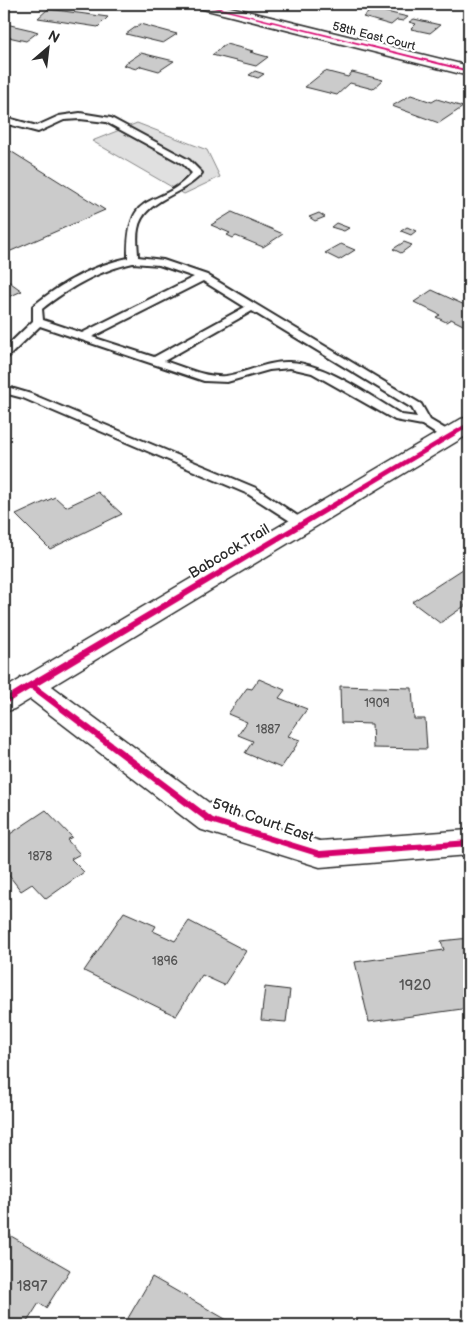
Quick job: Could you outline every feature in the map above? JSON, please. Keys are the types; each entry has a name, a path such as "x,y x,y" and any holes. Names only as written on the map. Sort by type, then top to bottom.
{"street":[{"name":"58th East Court","path":"212,5 469,71"},
{"name":"Babcock Trail","path":"4,702 459,430"},
{"name":"59th Court East","path":"31,685 210,820 320,854 469,843"}],"lane":[{"path":"4,120 38,129 62,118 80,116 108,120 186,162 197,173 192,182 141,210 133,228 133,260"},
{"path":"4,355 38,322 37,308 49,297 99,271 133,260 166,264 203,278 417,406 425,422"},
{"path":"81,338 203,278"},
{"path":"154,362 252,307"},
{"path":"38,322 204,378 227,379 268,367 290,365 316,371 399,418 459,430"},
{"path":"4,389 26,396 252,491 302,523"}],"shaded area":[{"path":"137,123 207,150 220,177 184,194 92,141"}],"building":[{"path":"48,9 108,17 98,27 38,18"},
{"path":"373,9 408,17 403,21 397,20 391,25 363,17"},
{"path":"414,19 440,25 430,33 411,29 416,24 409,22"},
{"path":"140,24 177,34 163,43 126,34"},
{"path":"4,25 38,32 26,41 4,36"},
{"path":"226,44 268,57 256,66 212,55"},
{"path":"141,53 174,61 159,71 141,66 136,69 123,65"},
{"path":"255,71 264,74 258,78 249,75"},
{"path":"325,71 348,77 352,72 383,80 373,89 350,83 337,95 305,87"},
{"path":"411,95 432,102 437,99 463,107 439,123 392,106"},
{"path":"4,147 105,210 4,254"},
{"path":"232,212 283,234 263,247 236,236 233,238 227,235 230,233 211,225"},
{"path":"319,213 325,217 315,221 309,217"},
{"path":"336,223 349,228 344,231 331,227"},
{"path":"407,227 416,231 411,235 401,231"},
{"path":"404,242 412,245 401,253 393,249"},
{"path":"341,244 355,250 339,260 325,253"},
{"path":"4,278 22,291 4,299"},
{"path":"432,290 469,307 469,328 451,319 446,322 436,317 440,315 414,302"},
{"path":"98,492 122,514 50,549 16,515 55,497 66,507"},
{"path":"469,565 469,608 466,605 440,623 412,602"},
{"path":"259,679 285,690 279,698 307,709 288,736 300,740 281,768 245,753 253,741 238,735 247,722 228,714 247,688 252,689"},
{"path":"340,686 412,688 414,719 425,719 427,749 373,748 372,724 341,723"},
{"path":"46,810 72,837 67,840 80,854 71,859 84,872 46,899 32,884 21,891 4,869 4,838"},
{"path":"124,912 156,926 153,931 175,941 189,921 246,951 224,985 202,975 176,1016 84,971"},
{"path":"469,938 469,1008 369,1022 355,962 444,950 441,941"},
{"path":"265,987 290,990 286,1022 261,1020"},
{"path":"4,1232 70,1270 46,1308 39,1303 25,1325 4,1325"},
{"path":"152,1277 234,1324 124,1325"}],"cycle path":[{"path":"200,4 469,71"},
{"path":"4,702 469,424"},
{"path":"31,685 210,820 320,854 469,843"}]}
